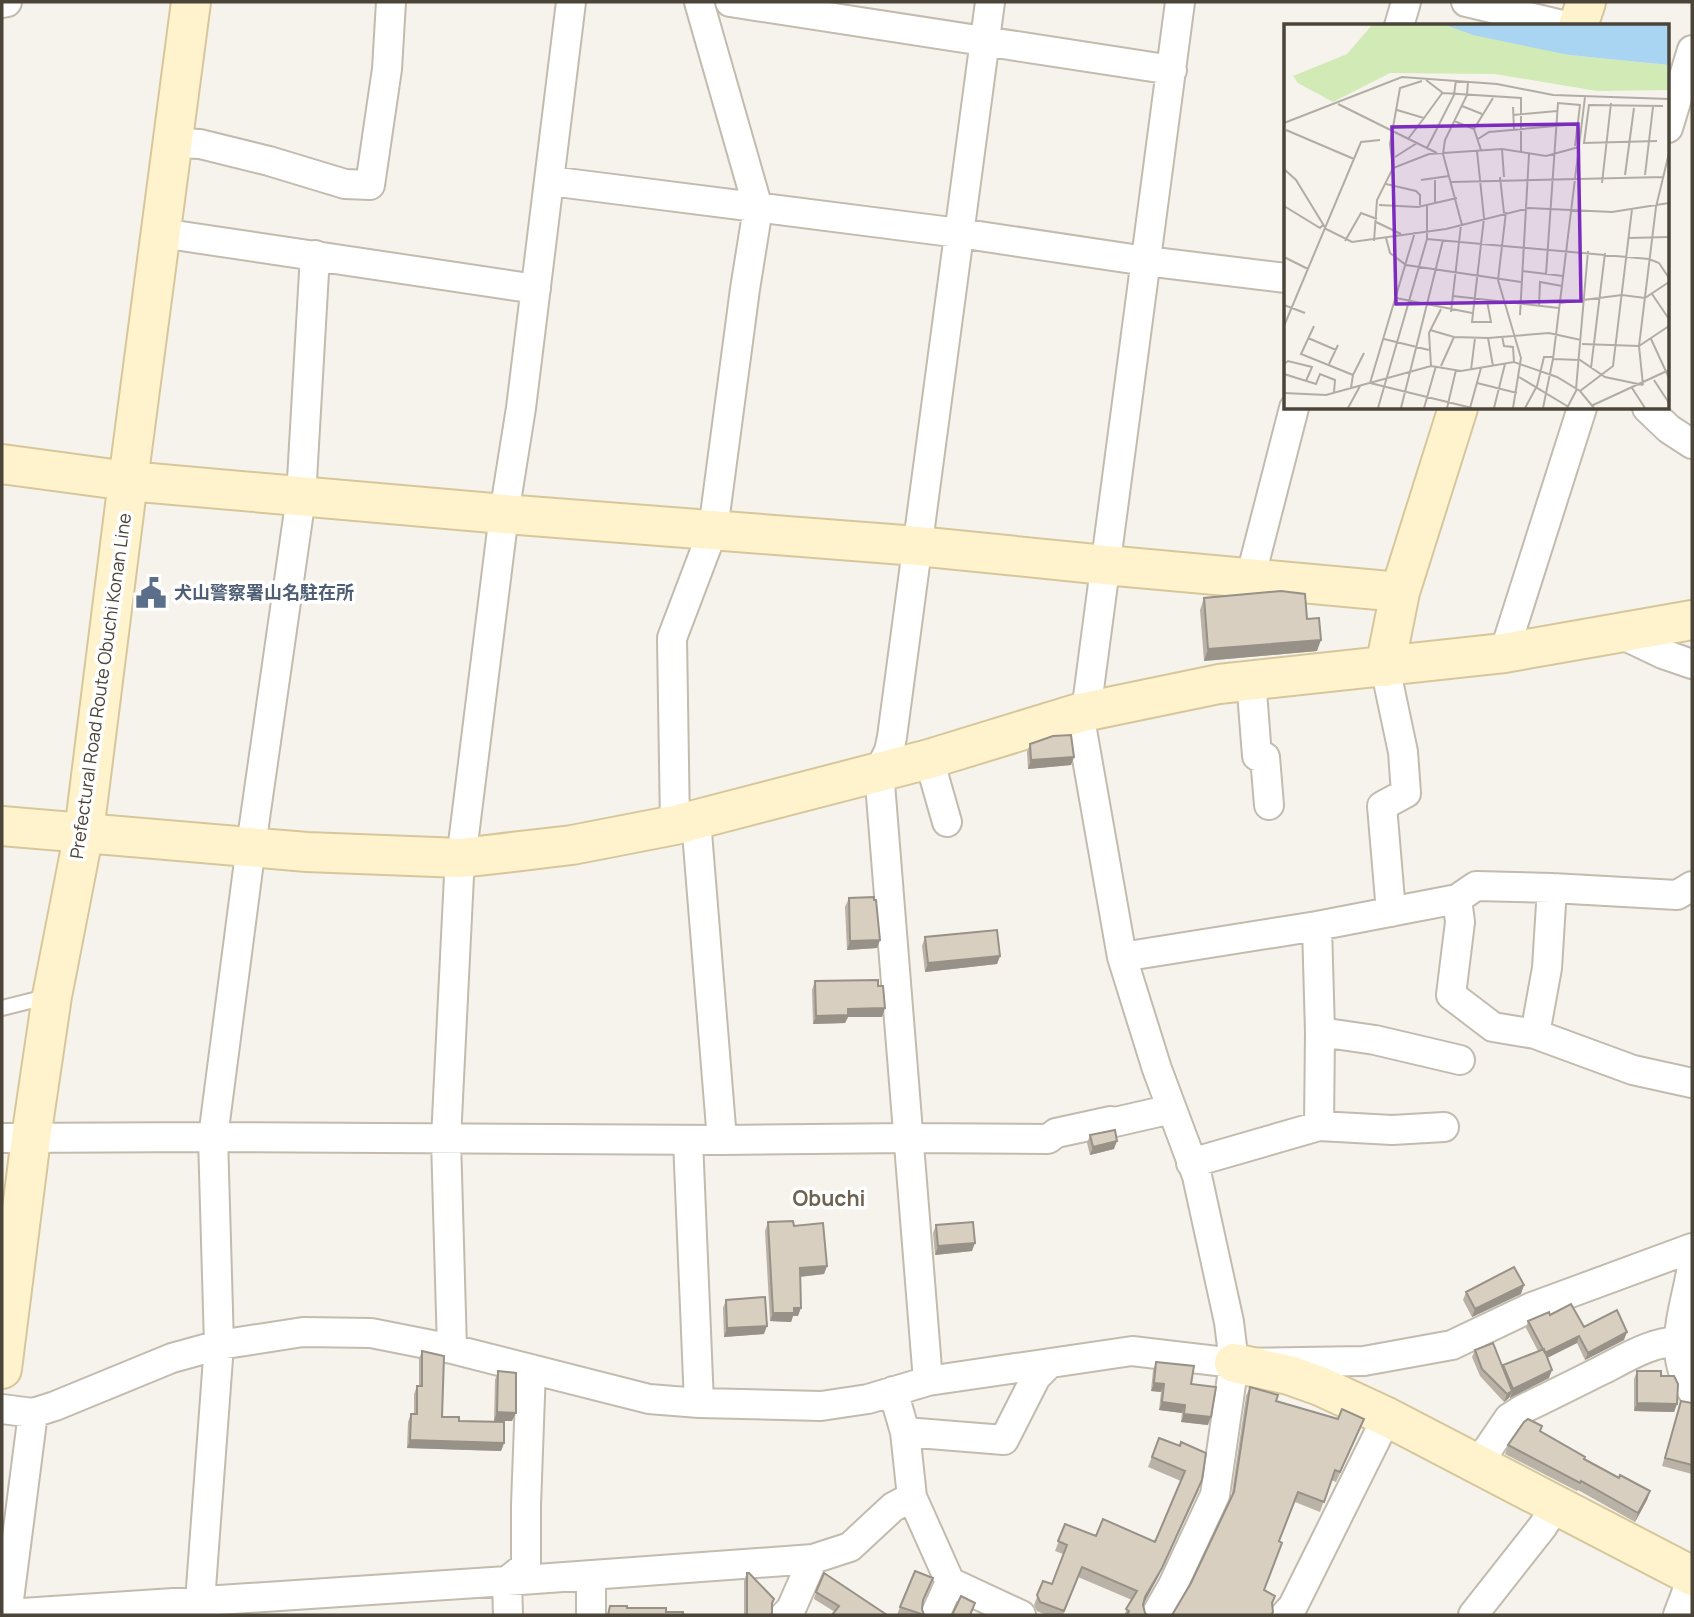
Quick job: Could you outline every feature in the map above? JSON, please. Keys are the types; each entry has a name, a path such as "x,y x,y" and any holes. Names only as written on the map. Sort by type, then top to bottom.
{"street":[{"path":"2,3 8,2"},
{"name":"Prefectural Road Route Obuchi Konan Line","path":"2,1369 17,1138 52,996 84,832 191,2"},
{"path":"173,143 200,144 345,184 370,185 387,69 391,2"},
{"path":"452,1349 446,1139 461,858 572,2"},
{"path":"699,2 758,208 713,530 672,638 685,823 722,1140"},
{"path":"730,2 854,11 985,41 1172,70"},
{"path":"928,1381 879,771 889,751 892,737 990,2"},
{"path":"1156,1615 1215,1495 1234,1363 1229,1322 1196,1176 1157,1069 1122,957 1082,713 1105,565 1180,2"},
{"path":"1400,24 1406,2"},
{"path":"1466,2 1559,24"},
{"path":"1579,24 1586,2"},
{"path":"1670,118 1683,55"},
{"path":"550,181 1284,278"},
{"path":"161,233 536,289"},
{"path":"200,1608 219,1345 213,1137 300,497 315,255"},
{"path":"1250,579 1293,410"},
{"path":"1391,912 1382,806 1406,793 1403,752 1385,667 1400,592 1457,410"},
{"path":"1504,653 1581,410"},
{"path":"1649,410 1669,429 1692,444"},
{"path":"2,464 128,481 300,497 917,546 1400,592"},
{"path":"2,826 307,852 461,858 572,845 685,823 929,759 1082,713 1219,684 1504,653 1692,620"},
{"path":"1619,633 1663,654 1692,664"},
{"path":"1251,680 1257,756 1265,757 1269,805"},
{"path":"929,759 947,822"},
{"path":"1122,957 1317,926 1457,899 1476,886 1677,895 1692,886"},
{"path":"1535,1034 1547,968 1552,888"},
{"path":"1457,899 1460,922 1451,995 1493,1027 1535,1034 1633,1070 1692,1083"},
{"path":"1317,926 1319,1125"},
{"path":"1320,1032 1375,1040 1460,1060"},
{"path":"17,1138 1048,1139 1056,1133 1172,1108"},
{"path":"1191,1163 1319,1125 1392,1130 1444,1127"},
{"path":"688,1140 699,1404"},
{"path":"1234,1363 1364,1361 1451,1345 1532,1307 1692,1248"},
{"path":"1691,1388 1679,1360 1679,1341 1692,1266"},
{"path":"2,1409 33,1413 172,1358 219,1345 303,1332 371,1333 452,1349 649,1399 699,1404 821,1406 868,1399 928,1381 1132,1351 1234,1363 1289,1375 1320,1386 1387,1417 1692,1577 1678,1615"},
{"path":"1478,1465 1509,1418 1523,1409 1654,1345 1679,1341"},
{"path":"905,1432 1004,1440 1036,1377 1049,1364"},
{"path":"507,1581 526,1566 531,1369"},
{"path":"893,1391 905,1432 912,1497 950,1582 1021,1615"},
{"path":"33,1413 7,1615 200,1608 507,1581 813,1559 850,1547 893,1507 912,1497"},
{"path":"1285,1615 1293,1606 1387,1417"},
{"path":"1473,1615 1543,1526 1556,1505"},
{"path":"785,1615 813,1559"},
{"path":"591,1575 591,1615"},
{"path":"507,1581 508,1615"},
{"path":"935,1615 950,1582"}],"lane":[{"path":"2,1008 52,996"}],"building":[{"path":"1281,591 1305,594 1307,619 1319,618 1321,640 1208,649 1204,598"},
{"path":"1071,735 1074,757 1031,760 1030,744 1053,736"},
{"path":"874,897 880,940 850,941 849,898"},
{"path":"997,930 1000,956 928,963 925,937"},
{"path":"878,980 878,986 883,986 885,1008 848,1009 848,1015 816,1016 815,981"},
{"path":"1115,1130 1117,1141 1093,1147 1090,1135"},
{"path":"793,1221 794,1226 823,1223 827,1266 800,1268 801,1308 794,1308 794,1313 773,1313 768,1222"},
{"path":"973,1222 975,1243 938,1246 936,1225"},
{"path":"1514,1267 1524,1285 1475,1309 1466,1292"},
{"path":"765,1297 767,1326 727,1328 726,1300"},
{"path":"1571,1304 1584,1327 1617,1310 1627,1332 1588,1353 1579,1336 1545,1353 1528,1321 1549,1312 1550,1315"},
{"path":"1493,1343 1512,1391 1507,1394 1482,1369 1475,1350"},
{"path":"1544,1349 1552,1370 1513,1389 1503,1365"},
{"path":"422,1351 444,1356 442,1417 459,1417 459,1421 504,1422 504,1443 410,1440 411,1414 417,1414 417,1386 422,1386"},
{"path":"1156,1362 1194,1366 1191,1384 1216,1387 1211,1417 1184,1414 1185,1405 1162,1402 1164,1384 1154,1383"},
{"path":"498,1371 516,1373 516,1413 497,1412"},
{"path":"1637,1371 1661,1371 1661,1376 1674,1376 1678,1384 1677,1404 1637,1403"},
{"path":"1250,1387 1278,1395 1276,1401 1338,1419 1342,1409 1364,1419 1340,1472 1335,1470 1324,1502 1298,1492 1264,1590 1275,1596 1271,1615 1172,1615 1191,1583 1234,1492"},
{"path":"1681,1401 1692,1403 1692,1465 1665,1458"},
{"path":"1528,1419 1542,1426 1540,1431 1585,1457 1584,1459 1650,1491 1638,1513 1508,1445"},
{"path":"1159,1438 1180,1446 1181,1442 1206,1453 1202,1480 1162,1568 1145,1597 1143,1605 1147,1615 1127,1615 1129,1611 1126,1609 1137,1591 1082,1567 1064,1611 1040,1602 1037,1595 1043,1581 1052,1584 1067,1545 1058,1541 1065,1524 1096,1536 1103,1519 1155,1542 1185,1471 1152,1457"},
{"path":"915,1571 933,1578 923,1600 924,1615 900,1607"},
{"path":"747,1573 774,1599 770,1615 747,1615"},
{"path":"824,1573 887,1615 832,1615 839,1606 816,1592"},
{"path":"961,1596 975,1603 970,1615 952,1615"},
{"path":"610,1606 666,1608 666,1612 683,1612 683,1615 608,1615"}],"place":[{"name":"犬山警察署山名駐在所","path":"151,593"}],"district":[{"name":"Obuchi","path":"829,1199"}]}
